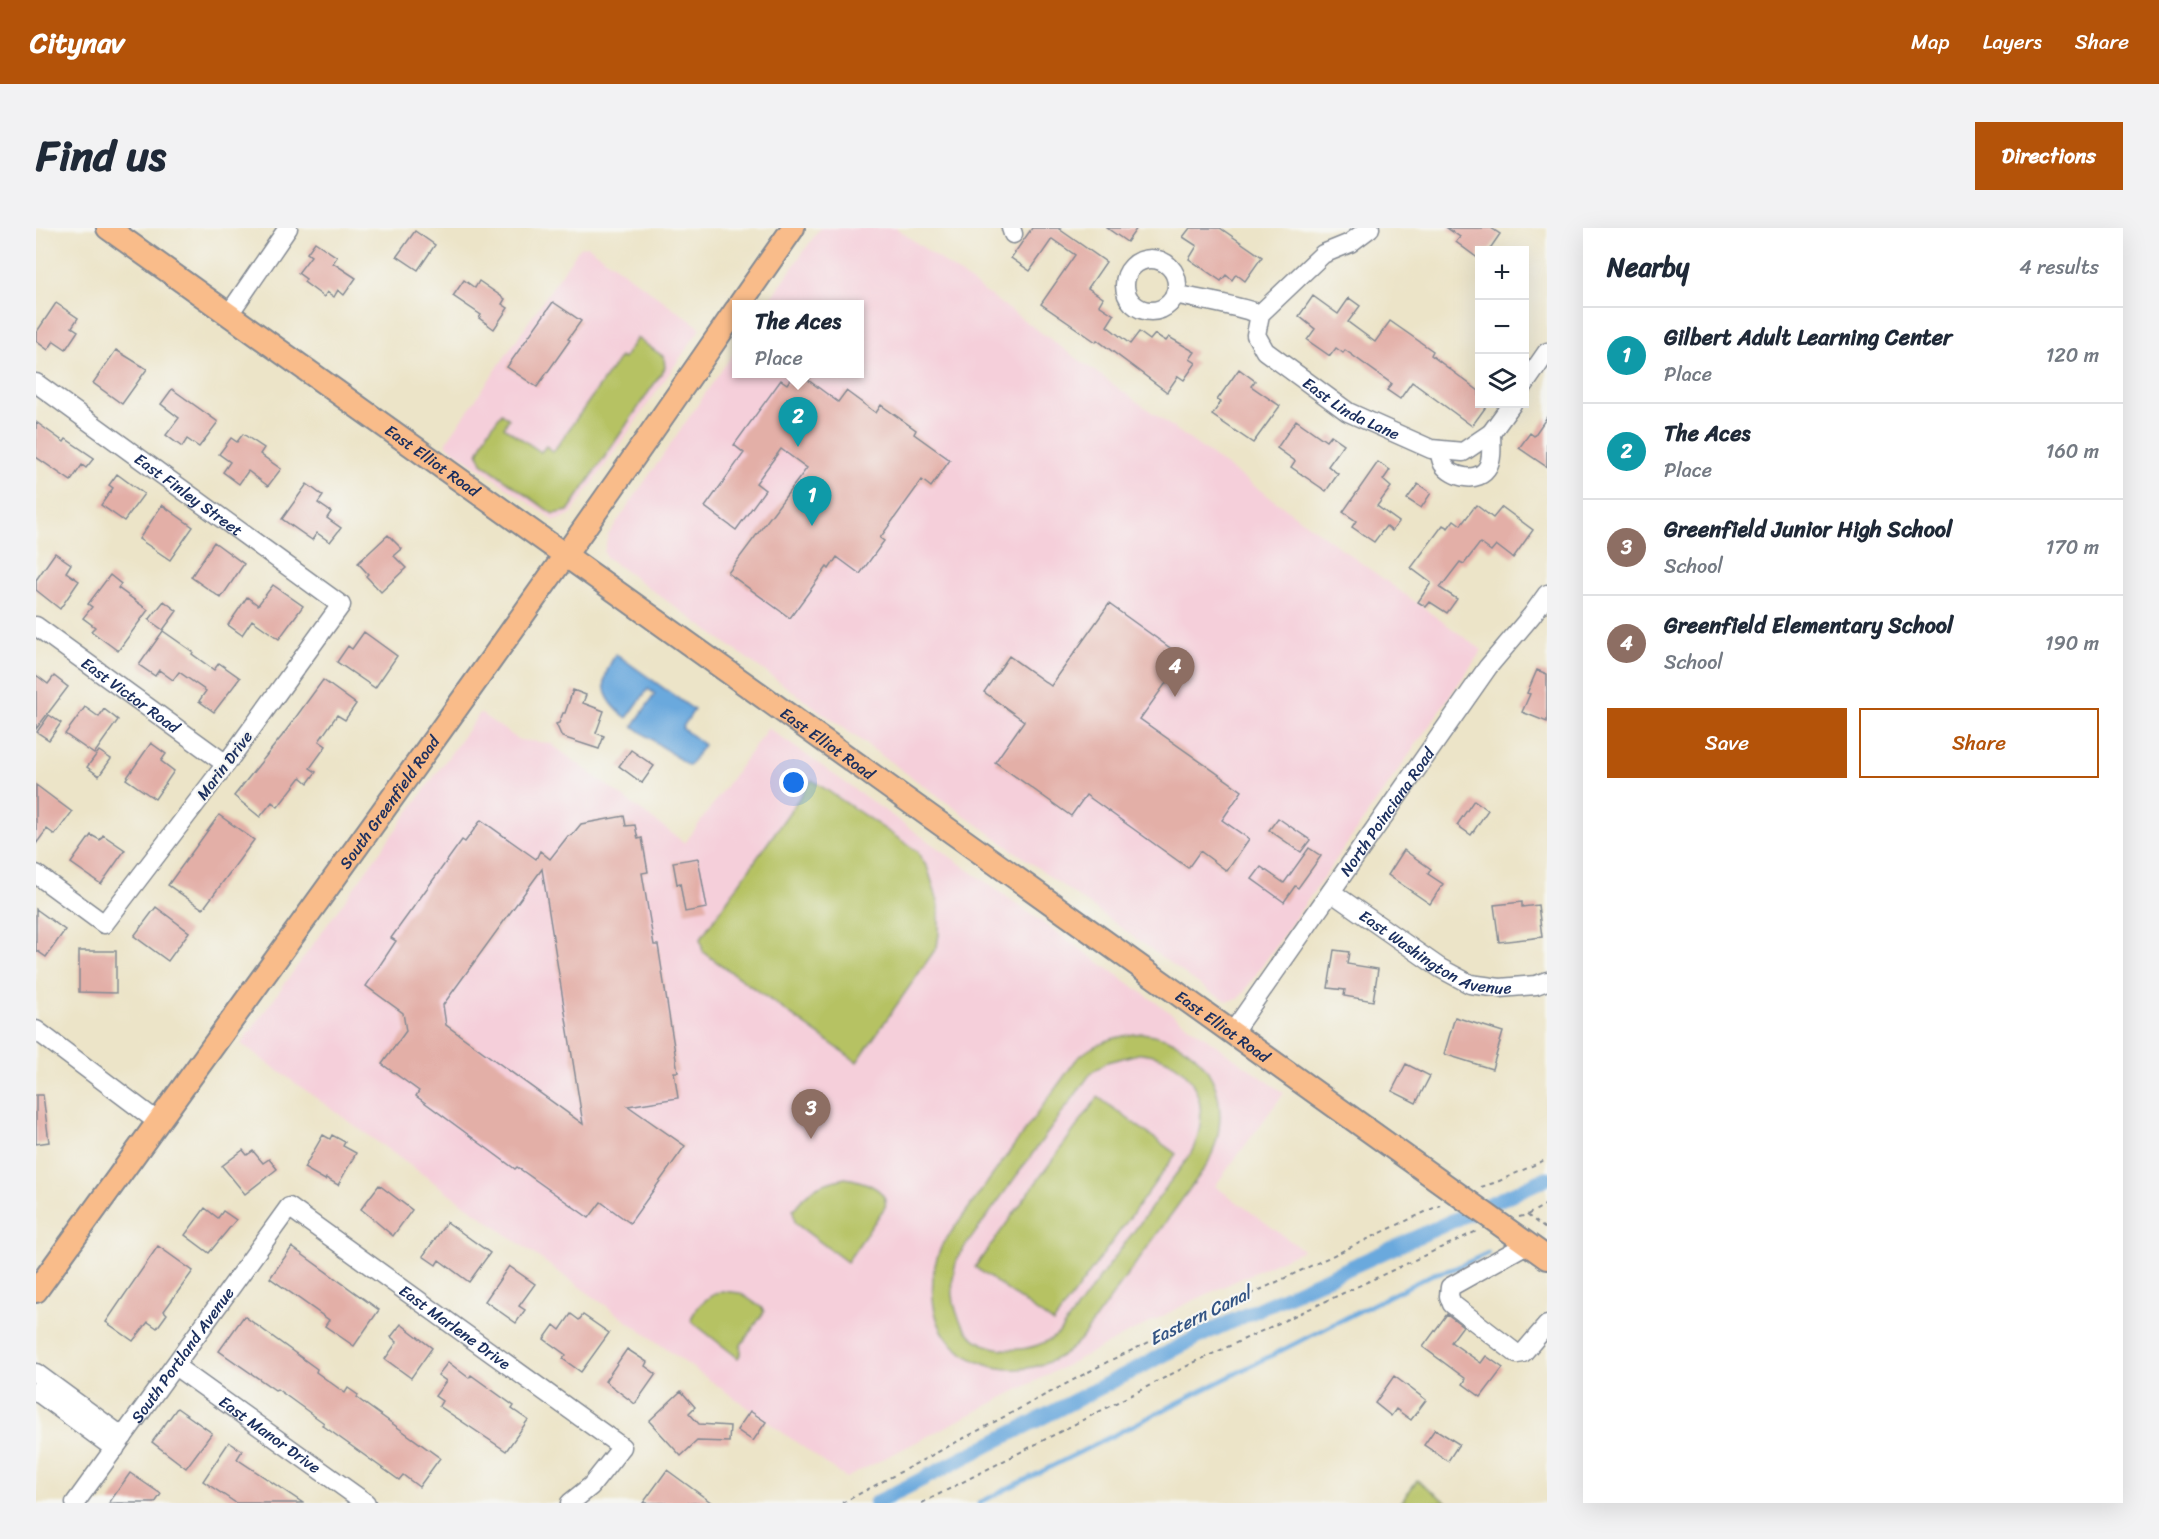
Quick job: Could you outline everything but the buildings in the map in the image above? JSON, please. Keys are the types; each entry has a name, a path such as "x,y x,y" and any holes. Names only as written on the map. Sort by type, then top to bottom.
{"main road":[{"name":"East Elliot Road","path":"108,228 1547,1258"},
{"path":"743,300 793,228"},
{"name":"South Greenfield Road","path":"36,1291 566,556 732,316"}],"street":[{"path":"229,314 288,228"},
{"path":"1175,294 1237,306 1260,314 1323,254 1350,243 1370,228"},
{"name":"East Linda Lane","path":"1260,314 1256,335 1265,351 1348,412 1431,449 1463,452 1491,433"},
{"path":"1529,378 1547,352"},
{"name":"East Finley Street","path":"36,383 341,604"},
{"path":"1439,450 1443,464 1454,475 1465,478 1478,476 1487,470 1491,460 1491,433 1509,408"},
{"name":"North Poinciana Road","path":"1232,1033 1488,667 1547,594"},
{"name":"Marin Drive","path":"36,874 104,924 226,764 341,604"},
{"name":"East Victor Road","path":"36,626 226,764"},
{"name":"East Washington Avenue","path":"1330,892 1440,969 1470,984 1500,988 1536,986 1547,981"},
{"path":"36,1030 158,1122"},
{"name":"South Portland Avenue","path":"75,1503 289,1206"},
{"name":"East Marlene Drive","path":"289,1206 622,1447 591,1486 570,1503"},
{"path":"1527,1244 1450,1287 1449,1296 1452,1304 1517,1354 1523,1353 1547,1325"},
{"name":"East Manor Drive","path":"175,1366 366,1503"},
{"path":"36,1374 78,1414"},
{"path":"36,1391 78,1414 119,1443"}],"path":[{"path":"842,1503 1109,1361 1426,1212 1547,1159"},
{"path":"922,1503 1195,1362 1493,1220 1527,1215 1547,1204"},
{"path":"1527,1215 1547,1230"}],"shaded area":[{"path":"820,228 896,228 1482,650 1239,999 1228,1001 1210,992 606,557 604,552 608,535 732,355 732,378 864,378 864,300 770,300"},
{"path":"588,246 701,328 572,513 555,521 445,444 580,247"},
{"path":"480,713 519,740 550,743 685,843 768,728 1284,1093 1215,1186 1303,1250 1190,1302 846,1478 241,1044"}],"green space":[{"path":"637,338 664,357 665,368 568,511 553,514 482,463 478,453 489,430 502,413 509,419 504,427 541,452 546,446 553,452 620,357 623,359"},
{"path":"812,780 917,851 928,869 939,905 937,947 857,1062 703,952 700,939"},
{"path":"1142,1033 1166,1039 1186,1049 1202,1062 1219,1099 1220,1120 1216,1142 1207,1165 1081,1339 1068,1351 1052,1360 1018,1369 984,1364 967,1356 945,1335 935,1310 934,1269 942,1245 1076,1060 1098,1044","holes":["1142,1053 1160,1057 1175,1065 1187,1076 1200,1104 1197,1138 1190,1155 1059,1333 1037,1345 1012,1350 986,1345 975,1339 961,1322 954,1303 954,1273 959,1255 1091,1073 1107,1062"]},
{"path":"1098,1097 1176,1154 1053,1323 975,1267"},
{"path":"845,1178 872,1186 883,1195 885,1200 885,1207 847,1262 795,1223 793,1210 815,1188"},
{"path":"722,1291 740,1293 762,1308 764,1312 741,1345 738,1358 691,1321 695,1311 702,1303"},
{"path":"1417,1480 1448,1503 1401,1503"}],"water":[{"path":"616,654 694,710 682,728 704,745 689,766 633,726 655,694 648,689 627,718 607,697 606,673"}],"waterway":[{"name":"Eastern Canal","path":"876,1503 1206,1333 1547,1178"},
{"path":"979,1503 1433,1274 1453,1269 1488,1253"}],"place":[{"name":"The Aces","path":"798,447"},
{"name":"Gilbert Adult Learning Center","path":"812,526"},
{"name":"Greenfield Elementary School","path":"1175,697"},
{"name":"Greenfield Junior High School","path":"811,1139"}]}
